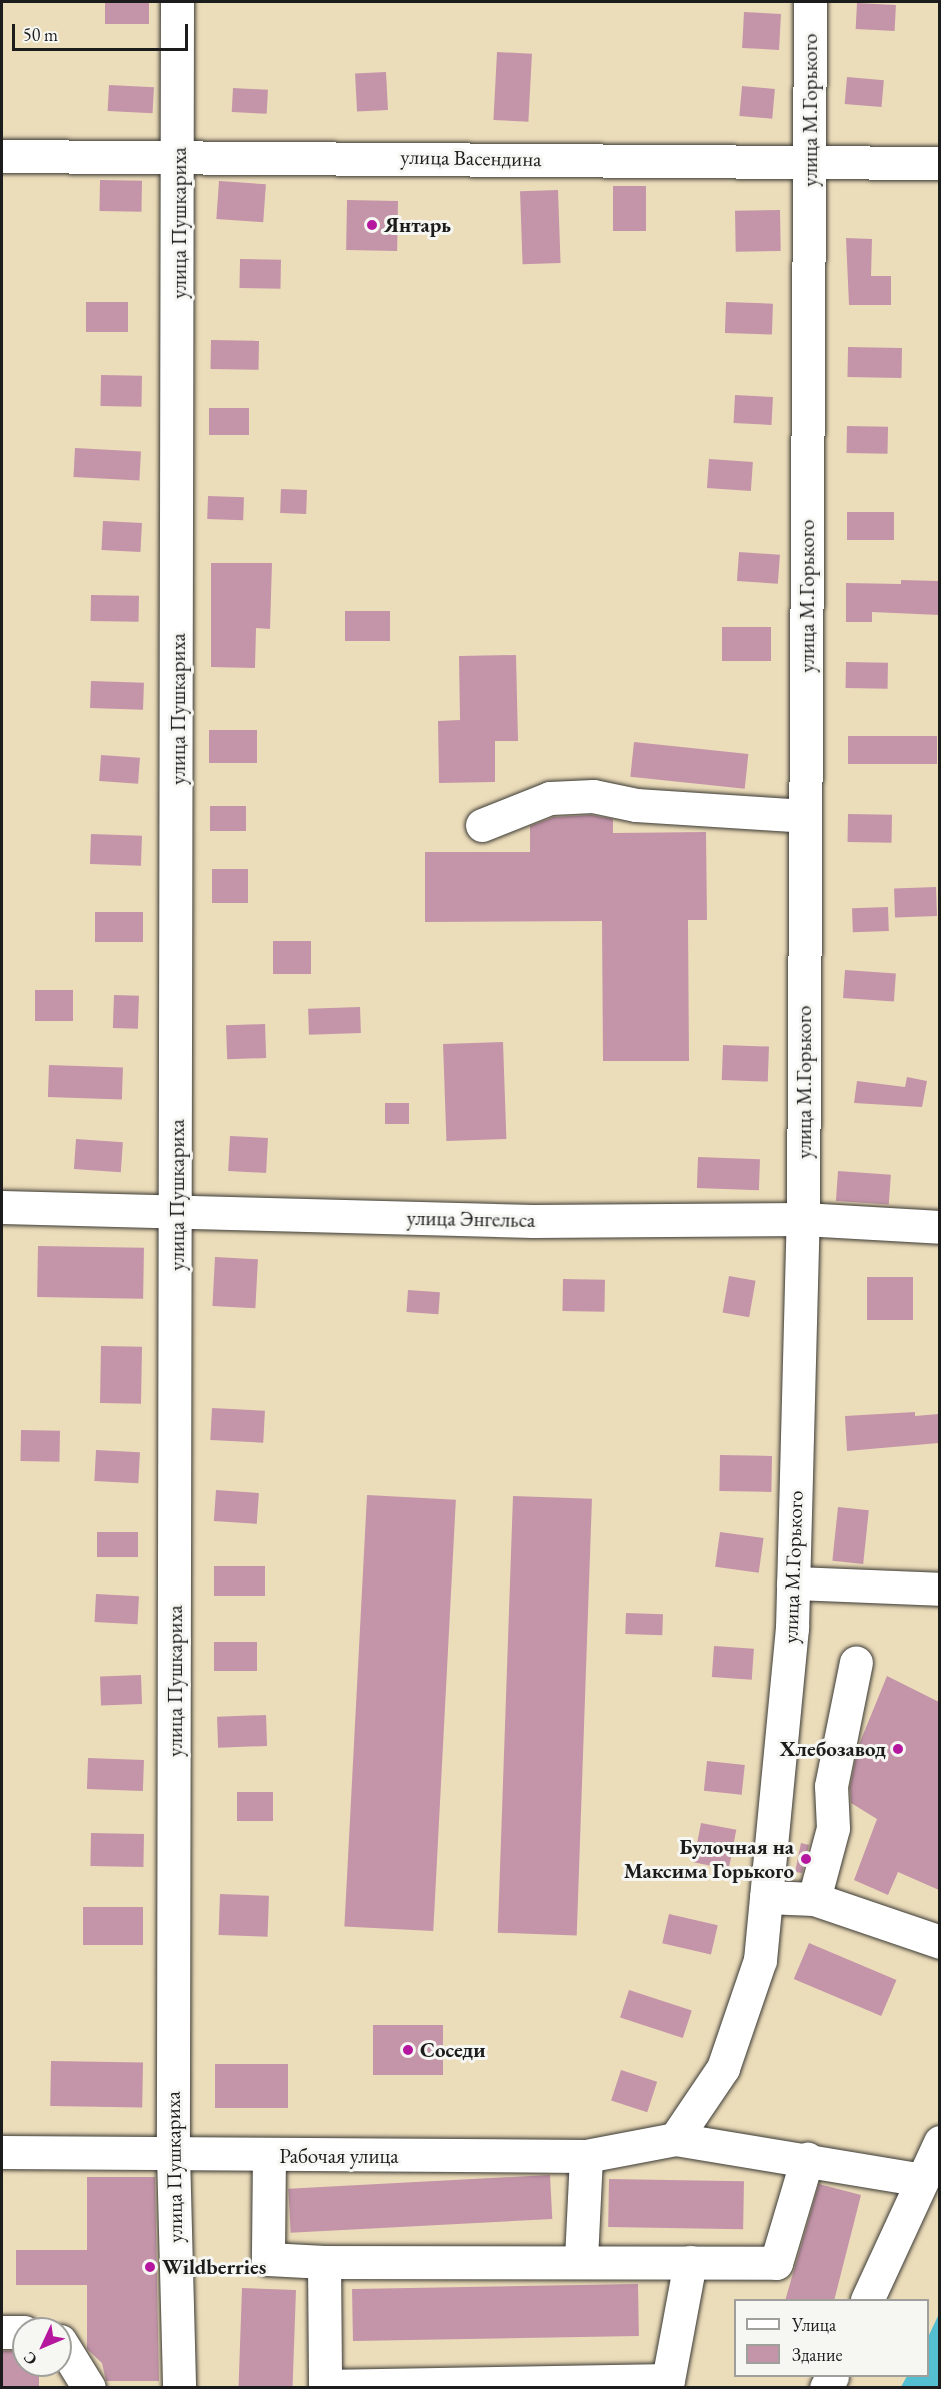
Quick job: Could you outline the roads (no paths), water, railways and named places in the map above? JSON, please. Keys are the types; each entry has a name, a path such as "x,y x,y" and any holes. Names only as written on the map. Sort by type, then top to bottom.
{"street":[{"name":"улица Пушкариха","path":"177,2 179,155 173,2154 179,2388"},
{"name":"улица М.Горького","path":"675,2139 723,2068 760,1960 793,1583 803,1219 810,2"},
{"name":"улица Васендина","path":"2,156 179,155 939,163"},
{"path":"482,825 550,798 593,796 636,805 805,816"},
{"name":"улица Энгельса","path":"2,1207 533,1221 803,1219 939,1227"},
{"path":"793,1583 939,1589"},
{"path":"814,1899 833,1828 831,1786 856,1662"},
{"path":"766,1897 814,1899 939,1942"},
{"name":"Рабочая улица","path":"2,2152 269,2156 586,2156 675,2139 807,2159 922,2181"},
{"path":"868,2299 939,2142"},
{"path":"269,2156 268,2259 324,2262 581,2259 776,2263 807,2159"},
{"path":"581,2259 586,2156"},
{"path":"324,2262 325,2387 668,2380 690,2262"},
{"path":"72,2361 89,2388"}],"water":[{"path":"939,2314 939,2387 901,2387 906,2377 929,2377 929,2335"}],"place":[{"name":"Янтарь","path":"372,225"},
{"name":"Хлебозавод","path":"898,1749"},
{"name":"Булочная на Максима Горького","path":"806,1859"},
{"name":"Соседи","path":"408,2050"},
{"name":"Wildberries","path":"150,2267"}]}
